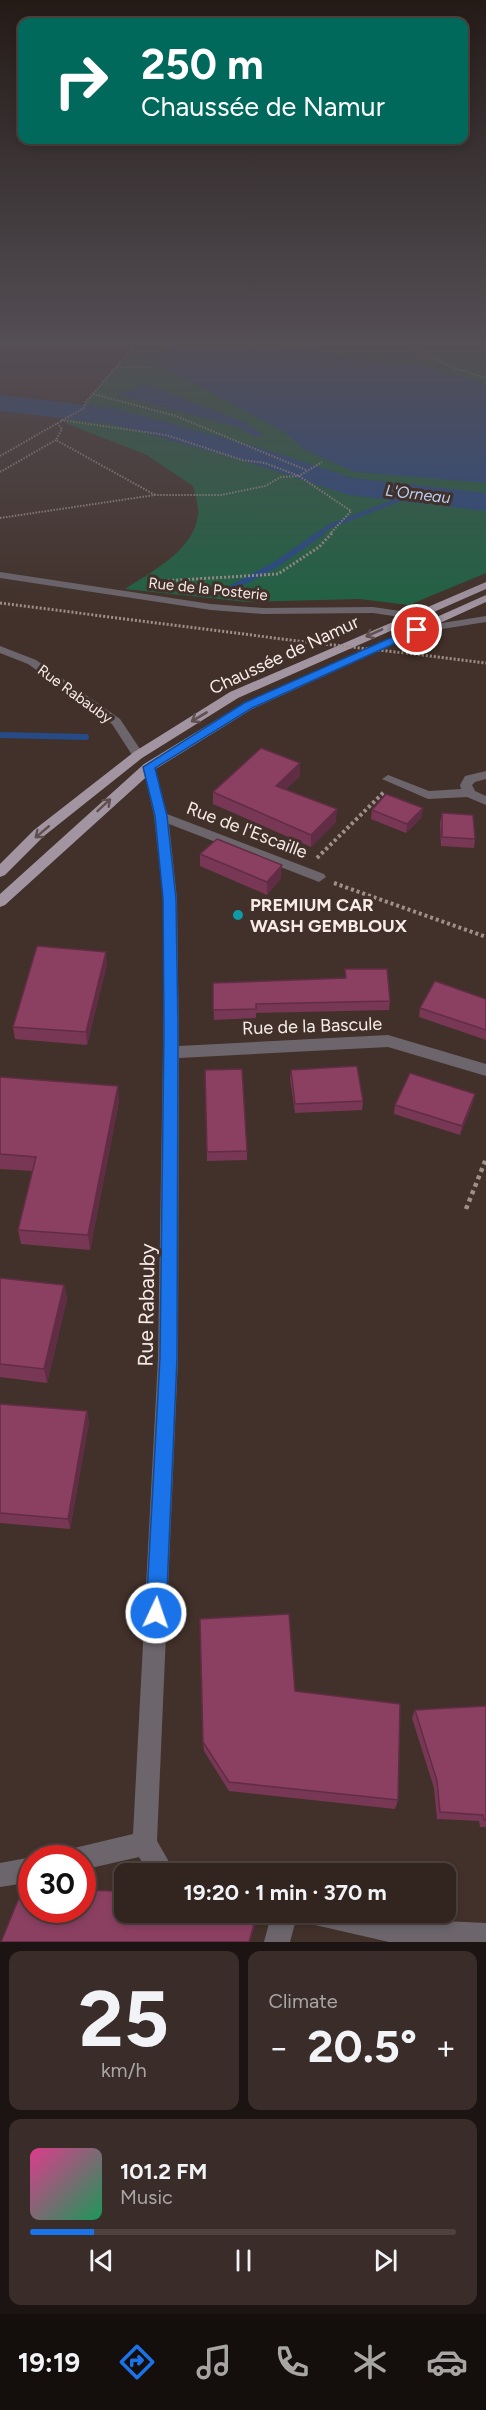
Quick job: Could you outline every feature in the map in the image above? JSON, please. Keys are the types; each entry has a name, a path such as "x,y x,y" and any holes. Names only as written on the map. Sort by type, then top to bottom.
{"main road":[{"name":"Chaussée de Namur","path":"0,872 39,833 234,695 486,585"},
{"name":"Chaussée de Namur","path":"0,902 143,761 248,706 486,598"}],"street":[{"name":"Rue de la Posterie","path":"0,575 211,607 263,611 373,610 414,616"},
{"path":"417,630 486,619"},
{"name":"Rue Rabauby","path":"3,652 32,662 116,722 143,761 161,816 170,899 168,1358 145,1844"},
{"path":"469,793 466,785 478,771"},
{"path":"391,780 428,795 469,793 486,801"},
{"name":"Rue de l'Escaille","path":"161,816 319,877"},
{"name":"Rue de la Bascule","path":"171,1052 388,1041 486,1070"},
{"path":"96,1854 145,1844 157,1863"},
{"path":"0,1875 18,1872"},
{"path":"277,1942 282,1923"},
{"path":"362,1923 401,1932 486,1936"}],"path":[{"path":"0,456 40,433"},
{"path":"0,472 56,440 60,433"},
{"path":"138,596 162,581 278,574 319,547 351,511 299,476 265,463 242,460 166,435 149,433"},
{"path":"216,433 307,470"},
{"path":"56,440 155,495"},
{"path":"0,518 155,495 221,495 265,486 281,477 299,476 322,462"},
{"path":"0,603 486,663"},
{"path":"379,654 399,645"},
{"path":"304,871 391,780"},
{"path":"319,877 486,937"},
{"path":"466,1209 486,1160"}],"green space":[{"path":"90,433 486,433 486,573 409,605 360,599 247,602 125,589 170,559 180,549 189,539 198,514 193,486 147,455"}],"water":[{"path":"248,433 260,433 265,436 255,437"},
{"path":"286,433 486,433 486,483 355,472 303,449"}],"building":[{"path":"261,748 300,763 276,786 337,809 311,835 213,792"},
{"path":"386,794 423,808 407,824 372,810"},
{"path":"442,813 473,815 475,839 442,837"},
{"path":"217,839 282,865 267,882 200,854"},
{"path":"37,946 106,952 86,1032 13,1027"},
{"path":"345,969 387,969 390,1001 256,1004 256,1009 213,1010 213,983 346,978"},
{"path":"435,981 486,999 486,1030 420,1008"},
{"path":"357,1066 363,1101 295,1104 291,1070"},
{"path":"242,1069 247,1151 207,1152 205,1070"},
{"path":"410,1073 475,1094 462,1126 395,1105"},
{"path":"0,1077 118,1086 88,1235 18,1230 36,1157 0,1154"},
{"path":"0,1278 64,1285 44,1369 0,1364"},
{"path":"0,1404 87,1411 68,1519 0,1513"},
{"path":"289,1614 295,1691 400,1704 398,1800 229,1782 203,1742 200,1619"},
{"path":"486,1706 486,1820 483,1815 440,1812 437,1781 415,1710"},
{"path":"114,1888 114,1923 254,1923 249,1942 1,1942 18,1900 18,1923 96,1923 96,1890 113,1891"}],"waterway":[{"name":"L'Orneau","path":"174,433 254,455 349,486 486,502"},
{"path":"319,534 330,526 414,494"},
{"path":"226,591 275,565 321,533"},
{"path":"0,735 86,737"}],"place":[{"name":"PREMIUM CAR WASH GEMBLOUX","path":"238,915"}],"route":[{"path":"156,1613 168,1358 170,899 161,816 149,767 248,706 417,630"}]}
